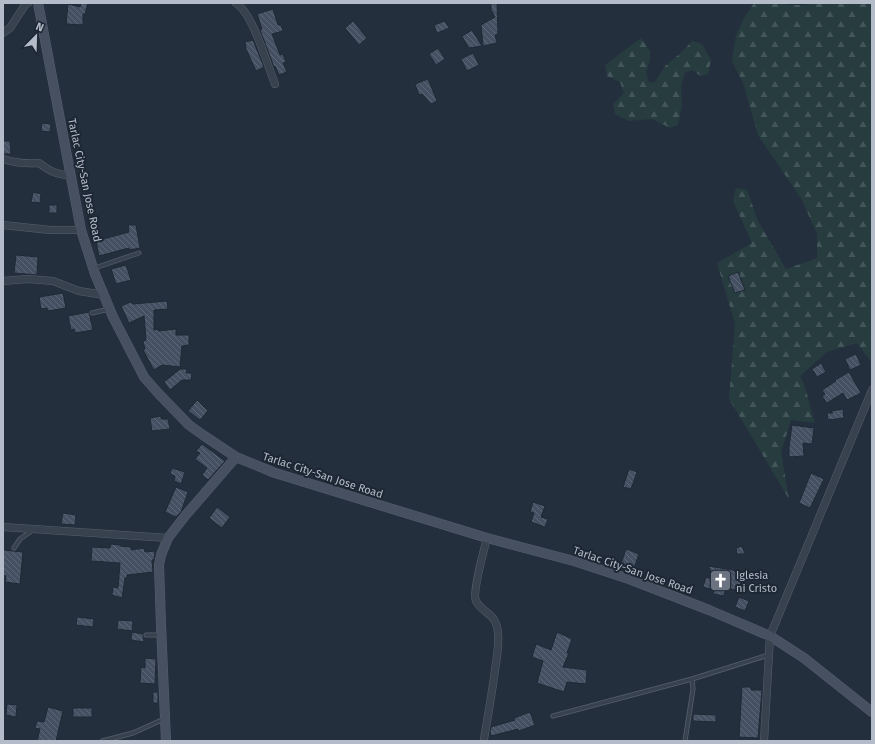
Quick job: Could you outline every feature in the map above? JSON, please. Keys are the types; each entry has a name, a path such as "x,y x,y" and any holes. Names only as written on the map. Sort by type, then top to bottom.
{"main road":[{"name":"Tarlac City-San Jose Road","path":"38,3 81,230 94,268 110,309 134,360 144,377 189,425 236,457 294,480 487,538 574,562 629,579 673,595 770,636 804,658 872,712"},
{"path":"166,741 159,565 161,555 168,538 193,506 236,457"}],"street":[{"path":"3,33 10,28 25,5 28,3"},
{"path":"236,3 241,6 251,23 275,84"},
{"path":"3,159 11,162 26,164 39,163 50,172 71,176"},
{"path":"3,225 50,230 81,230"},
{"path":"3,280 28,279 53,281 79,291 104,295"},
{"path":"764,741 770,636 872,390"},
{"path":"3,527 168,538"},
{"path":"484,739 492,697 498,638 495,621 475,599 475,589 487,538"}],"lane":[{"path":"94,268 139,253"},
{"path":"92,313 110,309"},
{"path":"14,548 20,539 35,529"},
{"path":"146,635 161,635"},
{"path":"553,716 692,679 769,654"},
{"path":"685,741 693,689 692,679"},
{"path":"102,741 133,733 164,718"}],"green space":[{"path":"754,3 785,3 787,5 804,5 815,3 872,3 872,363 857,343 827,352 800,376 805,387 815,423 791,420 781,452 789,499 729,399 735,324 717,263 752,243 733,201 736,188 747,190 758,221 786,269 817,258 817,234 802,200 758,135 743,83 732,61 736,35 744,18"},
{"path":"641,38 650,51 650,60 646,72 649,83 655,82 665,66 683,51 692,41 702,44 711,60 708,74 701,76 692,70 685,73 681,86 682,105 678,125 670,128 652,119 629,121 615,114 613,104 624,93 620,82 607,76 605,65"}],"building":[{"path":"81,3 88,3 85,14 83,14 83,25 66,24 68,4 80,7"},
{"path":"491,3 497,3 498,34 495,35 497,43 483,46 481,25 495,17 492,11 491,12"},
{"path":"273,9 278,25 281,25 283,31 272,34 280,55 283,54 286,62 283,63 287,72 279,75 275,66 274,67 260,30 262,29 257,14"},
{"path":"353,21 367,38 359,45 345,28"},
{"path":"445,21 449,28 437,33 434,25"},
{"path":"472,30 482,46 469,48 464,40 462,36"},
{"path":"253,40 264,67 256,71 246,49 245,42"},
{"path":"438,48 445,59 436,65 429,54"},
{"path":"473,53 479,65 467,71 461,59"},
{"path":"428,79 437,101 431,104 422,94 419,95 415,84"},
{"path":"42,123 51,124 50,132 41,131"},
{"path":"3,141 10,141 11,154 3,154"},
{"path":"33,192 41,194 40,203 31,202"},
{"path":"49,205 57,205 57,213 49,213"},
{"path":"128,225 136,225 140,248 129,250 129,248 99,256 96,241 129,232"},
{"path":"16,255 38,257 37,275 14,273"},
{"path":"126,265 131,280 116,284 111,269"},
{"path":"738,272 745,290 735,293 728,276"},
{"path":"63,293 66,308 48,311 47,308 41,309 39,297"},
{"path":"167,301 168,309 154,310 154,330 176,329 176,335 189,335 189,345 182,346 180,367 162,365 154,370 143,350 145,349 143,341 146,340 144,316 129,323 121,306 131,302 133,304"},
{"path":"89,312 93,330 75,333 74,329 71,330 68,316"},
{"path":"856,354 861,365 850,370 845,359"},
{"path":"821,363 826,372 817,377 812,369"},
{"path":"180,369 187,369 186,373 192,373 191,380 182,380 170,390 164,382"},
{"path":"849,372 861,393 847,400 843,393 827,403 822,396 825,394 822,390"},
{"path":"197,400 208,411 200,420 188,411"},
{"path":"843,409 844,418 828,420 827,413 833,413 831,411"},
{"path":"161,416 161,419 168,419 170,429 152,431 150,418"},
{"path":"792,425 814,428 812,444 803,443 804,456 789,457"},
{"path":"202,444 225,461 208,480 202,475 207,468 195,459 200,453 196,451"},
{"path":"172,468 185,472 181,484 174,481 175,476 170,474"},
{"path":"629,469 637,472 631,489 623,487"},
{"path":"811,473 824,479 810,508 799,503"},
{"path":"176,487 188,492 181,512 176,517 165,512"},
{"path":"533,502 545,506 541,517 548,519 545,527 531,522 534,513 530,512"},
{"path":"217,507 230,517 222,528 209,518"},
{"path":"63,513 76,515 75,525 61,524"},
{"path":"111,544 131,547 131,550 144,548 145,552 155,551 154,560 152,560 153,572 127,575 127,578 125,578 122,598 112,595 113,587 118,588 120,563 91,561 92,547 110,548"},
{"path":"742,546 745,554 737,554 736,548"},
{"path":"626,549 639,554 634,568 621,564"},
{"path":"3,550 23,552 20,584 5,582 6,576 3,575"},
{"path":"708,566 733,570 742,579 738,591 726,587 724,596 713,594 714,590 703,587 706,577 716,580"},
{"path":"739,597 749,601 745,611 735,607"},
{"path":"77,617 94,619 93,627 76,625"},
{"path":"118,620 133,621 132,631 117,629"},
{"path":"132,632 143,634 144,642 131,640"},
{"path":"557,632 572,639 567,653 569,653 563,667 587,670 586,684 567,682 564,692 537,683 543,661 532,657 536,644 551,650"},
{"path":"145,658 156,659 155,684 140,683 141,667 145,668"},
{"path":"742,687 751,687 751,690 762,690 758,738 739,737"},
{"path":"153,692 158,692 158,703 153,703"},
{"path":"7,704 17,705 16,717 6,715"},
{"path":"48,707 63,711 56,741 37,741 40,729 35,728 37,721 44,722"},
{"path":"73,708 92,708 92,717 73,717"},
{"path":"530,712 535,725 519,731 518,729 491,736 491,727 515,720 514,718"},
{"path":"693,714 716,715 716,722 693,721"}],"place":[{"name":"Iglesia ni Cristo","path":"721,581"}]}
